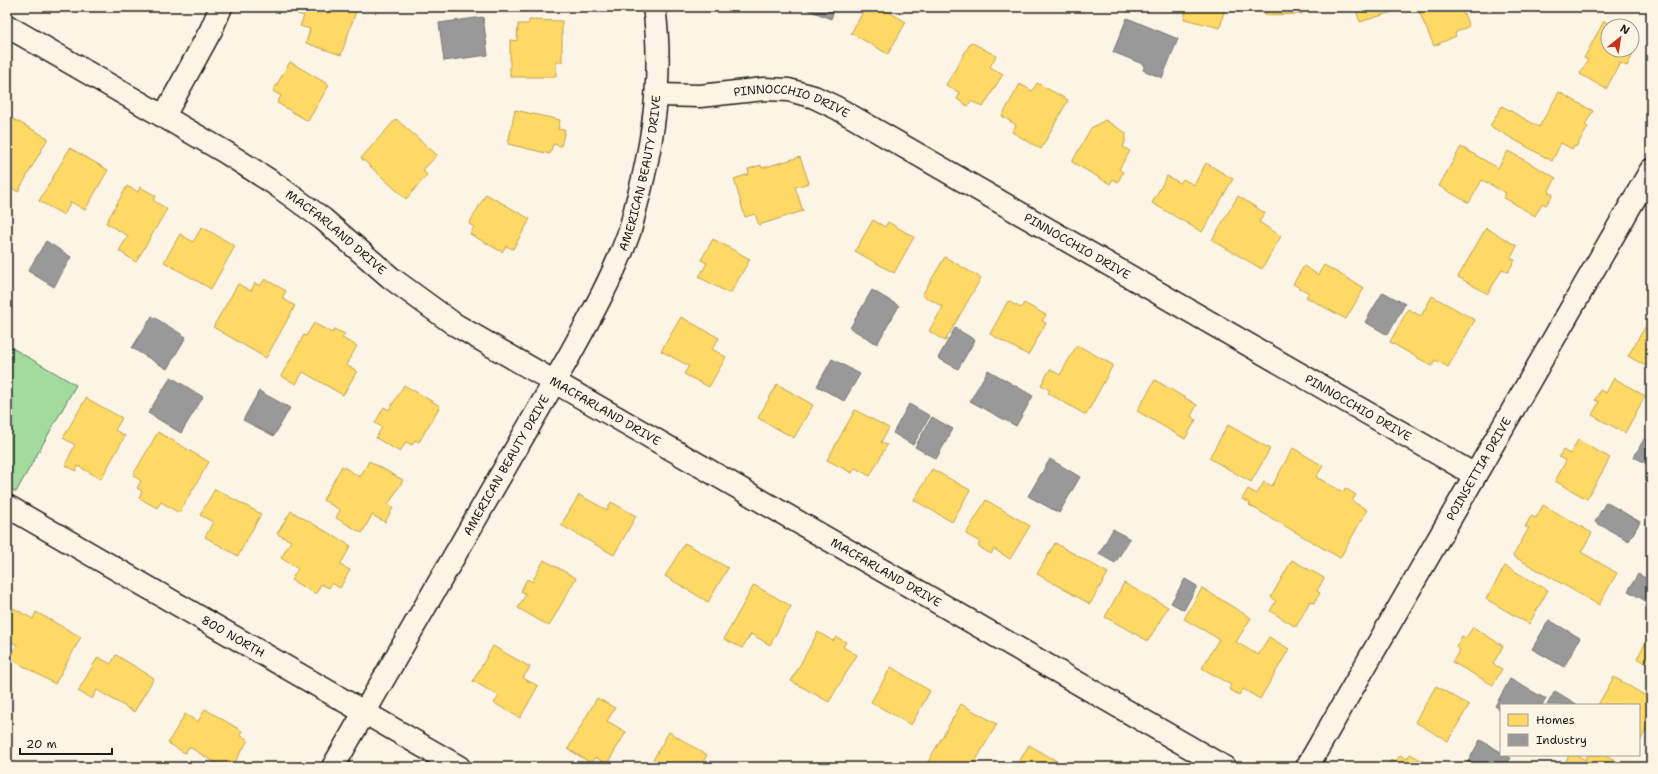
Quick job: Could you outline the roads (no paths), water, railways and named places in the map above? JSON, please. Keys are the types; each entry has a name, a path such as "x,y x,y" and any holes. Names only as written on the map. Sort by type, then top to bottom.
{"street":[{"path":"164,116 211,30 221,7"},
{"name":"AMERICAN BEAUTY DRIVE","path":"333,767 602,296 629,233 647,166 658,94 659,53 654,7"},
{"name":"MACFARLAND DRIVE","path":"7,26 225,152 281,188 322,218 391,278 454,324 1224,767"},
{"name":"PINNOCCHIO DRIVE","path":"658,94 700,96 764,89 789,90 814,97 844,112 1475,475"},
{"name":"POINSETTIA DRIVE","path":"1307,767 1651,170"},
{"name":"800 NORTH","path":"7,506 459,767"}]}
